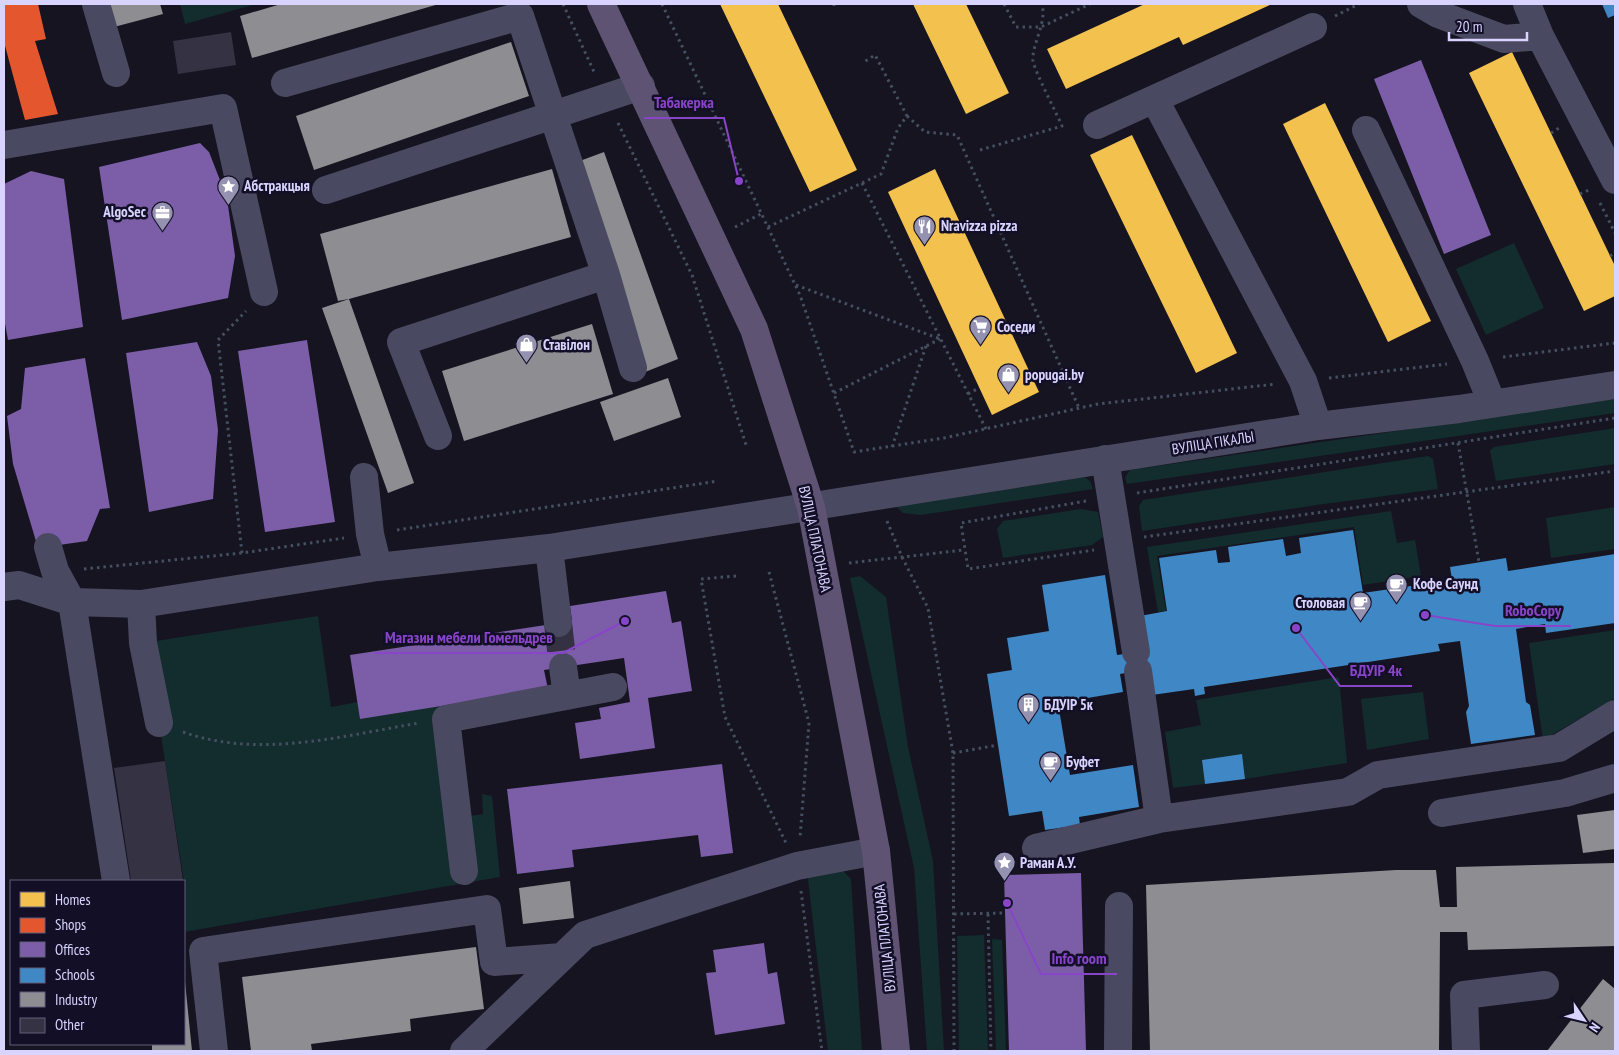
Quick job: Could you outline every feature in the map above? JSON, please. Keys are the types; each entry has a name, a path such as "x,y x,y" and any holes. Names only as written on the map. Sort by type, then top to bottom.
{"main road":[{"name":"ВУЛІЦА ПЛАТОНАВА","path":"601,4 754,329 811,507 876,851 896,1051"}],"street":[{"path":"96,4 116,74"},
{"path":"1421,4 1438,14 1504,39 1540,36"},
{"path":"1527,4 1604,184"},
{"path":"285,83 520,16 606,275 633,368"},
{"path":"1097,125 1313,27"},
{"path":"326,190 641,86"},
{"path":"1155,100 1303,381 1318,426"},
{"path":"4,145 223,108 264,292"},
{"path":"1366,130 1475,360 1492,403"},
{"path":"438,436 401,342 606,275"},
{"name":"ВУЛІЦА ГІКАЛЫ","path":"4,587 19,585 72,602 141,604 378,567 550,548 1318,426 1615,385"},
{"path":"1105,459 1120,542 1159,819"},
{"path":"364,477 370,534 378,567"},
{"path":"48,547 55,571 72,602 116,880"},
{"path":"550,548 558,623"},
{"path":"141,604 143,643 159,723"},
{"path":"563,667 567,696"},
{"path":"464,871 446,719 613,688"},
{"path":"1036,848 1159,819 1348,792 1378,775 1559,748 1615,714"},
{"path":"1442,813 1565,793 1615,778"},
{"path":"464,1051 585,935 797,866 876,851"},
{"path":"1118,1051 1119,906"},
{"path":"214,1051 203,951 488,909 494,962 562,957"},
{"path":"1466,1051 1464,995 1544,985"}],"path":[{"path":"563,4 606,98 692,275 746,448"},
{"path":"662,4 795,284 854,452 944,438"},
{"path":"1004,4 1016,27 1041,27 1090,4"},
{"path":"980,150 1062,126 1033,61 1041,27 1043,7 1041,4"},
{"path":"864,62 875,55 906,116 925,132 957,135 1079,408"},
{"path":"768,227 881,174 898,128 906,116"},
{"path":"862,183 986,429"},
{"path":"1580,194 1604,184"},
{"path":"1610,256 1615,254"},
{"path":"795,284 940,339"},
{"path":"242,553 218,340 264,292"},
{"path":"834,393 940,339"},
{"path":"892,447 926,346"},
{"path":"968,394 979,388"},
{"path":"1615,418 1112,497 961,523 968,569 1092,550 1120,542 1466,494 1615,471"},
{"path":"1458,443 1478,562"},
{"path":"885,516 902,557 928,608 953,753 954,1051"},
{"path":"840,564 964,550"},
{"path":"769,572 810,723 797,866 822,1051"},
{"path":"736,576 701,580 725,717 797,866"},
{"path":"159,723 202,738 246,744 276,744 296,743 446,719"},
{"path":"953,753 998,745"},
{"path":"954,914 1004,913"},
{"path":"988,914 991,1051"}],"green space":[{"path":"180,4 256,4 185,24"},
{"path":"1514,243 1544,308 1486,335 1456,269"},
{"path":"1615,399 1615,413 1127,484 1125,477 1130,470"},
{"path":"1615,428 1615,464 1496,481 1490,451 1494,447"},
{"path":"1428,456 1433,459 1438,489 1142,531 1139,506 1143,500"},
{"path":"1085,477 1090,481 1093,489 921,515 903,513 895,505"},
{"path":"1615,507 1615,549 1551,558 1546,518"},
{"path":"1081,509 1098,512 1103,537 1092,545 1003,558 997,529 1003,521"},
{"path":"1391,511 1397,543 1415,540 1421,576 1363,585 1354,527 1157,556 1166,611 1158,612 1147,547"},
{"path":"860,576 886,597 908,747 933,861 944,1051 927,1051 914,868 850,578"},
{"path":"318,616 331,707 358,702 445,705 458,818 483,814 482,794 492,796 500,877 185,932 185,880 159,723 143,643"},
{"path":"1615,630 1615,698 1543,740 1529,643"},
{"path":"1339,677 1347,763 1245,779 1242,754 1202,760 1205,784 1173,788 1165,732 1201,725 1196,700"},
{"path":"1423,692 1429,739 1367,750 1361,699"},
{"path":"842,870 851,879 862,1051 828,1051 807,871"},
{"path":"984,935 988,1051 959,1051 957,936"},
{"path":"992,939 1002,940 1006,1051 996,1051"}],"building: Homes":[{"path":"720,4 778,4 857,170 810,192"},
{"path":"913,4 966,4 1009,93 966,114"},
{"path":"1145,4 1272,4 1183,45 1179,37 1066,89 1047,49"},
{"path":"1512,52 1615,266 1615,296 1584,311 1469,73"},
{"path":"1325,103 1431,321 1388,342 1283,124"},
{"path":"1132,135 1237,353 1196,373 1090,155"},
{"path":"935,169 1039,392 992,415 888,192"}],"building: Shops":[{"path":"4,4 38,4 46,39 35,41 58,114 25,120 4,42"}],"building: Offices":[{"path":"1421,60 1491,235 1444,254 1374,79"},
{"path":"200,143 209,152 227,198 235,256 228,298 122,320 99,167"},
{"path":"31,171 64,179 83,327 8,340 4,318 4,184"},
{"path":"307,340 335,522 265,532 238,351"},
{"path":"197,342 211,376 218,430 213,499 149,512 126,353"},
{"path":"85,358 110,508 100,509 87,541 38,548 13,464 7,416 21,409 25,368"},
{"path":"666,591 672,623 681,621 692,691 648,698 655,748 580,759 575,723 601,719 599,708 630,702 624,658 544,670 548,689 360,719 350,655 572,621 570,606"},
{"path":"722,764 733,853 701,857 698,835 572,850 574,867 517,874 507,789"},
{"path":"1081,873 1086,1051 1009,1051 1004,875"},
{"path":"764,943 768,974 777,972 785,1024 715,1035 706,973 716,972 713,950"}],"building: Schools":[{"path":"1602,4 1615,4 1615,15 1608,18"},
{"path":"1353,530 1363,593 1452,580 1450,567 1506,558 1508,571 1615,554 1615,623 1546,633 1545,624 1516,629 1526,702 1530,705 1535,735 1471,744 1466,712 1469,706 1460,641 1438,644 1440,651 1204,687 1205,694 1195,696 1194,689 1152,695 1148,669 1120,674 1123,692 1058,703 1070,775 1133,765 1139,807 1079,817 1080,825 1045,830 1042,811 1009,816 987,674 1012,670 1007,638 1049,631 1042,585 1105,575 1117,655 1145,651 1140,616 1167,611 1159,558 1216,550 1218,563 1230,562 1228,547 1283,539 1286,556 1301,553 1299,538"},
{"path":"1242,754 1245,779 1205,784 1202,760"}],"building: Industry":[{"path":"108,4 160,4 163,14 114,27"},
{"path":"281,4 439,4 252,58 240,16"},
{"path":"511,42 529,96 314,170 296,116"},
{"path":"604,152 678,359 645,372 577,162"},
{"path":"552,169 571,237 338,301 320,234"},
{"path":"349,299 414,483 388,493 322,308"},
{"path":"592,324 613,394 464,441 442,371"},
{"path":"668,378 681,417 614,441 600,402"},
{"path":"1615,810 1615,849 1583,853 1577,815"},
{"path":"1615,863 1615,946 1468,950 1467,932 1440,932 1439,1051 1150,1051 1146,885 1396,870 1436,870 1440,907 1457,907 1456,867"},
{"path":"570,881 574,918 523,924 519,888"},
{"path":"476,947 484,1009 410,1019 411,1031 311,1044 312,1051 251,1051 242,977"},
{"path":"1603,979 1615,989 1615,1051 1547,1051"},
{"path":"185,982 192,1051 152,1051 152,1045 185,1045"}],"building: Other":[{"path":"231,32 236,65 178,74 173,41"},
{"path":"165,761 183,880 131,880 114,768"}],"tunnel":[{"path":"558,623 563,667"}],"place":[{"name":"Табакерка","path":"739,181"},
{"name":"Абстракцыя","path":"228,205"},
{"name":"AlgoSec","path":"162,231"},
{"name":"Nravizza pizza","path":"925,245"},
{"name":"Соседи","path":"981,346"},
{"name":"Ставілон","path":"527,364"},
{"name":"popugai.by","path":"1009,394"},
{"name":"Кофе Саунд","path":"1397,603"},
{"name":"RoboCopy","path":"1425,615"},
{"name":"Магазин мебели Гомельдрев","path":"625,621"},
{"name":"Столовая","path":"1361,622"},
{"name":"БДУІР 4к","path":"1296,628"},
{"name":"БДУІР 5к","path":"1028,724"},
{"name":"Буфет","path":"1050,781"},
{"name":"Раман А.У.","path":"1004,882"},
{"name":"Info room","path":"1007,903"}]}
